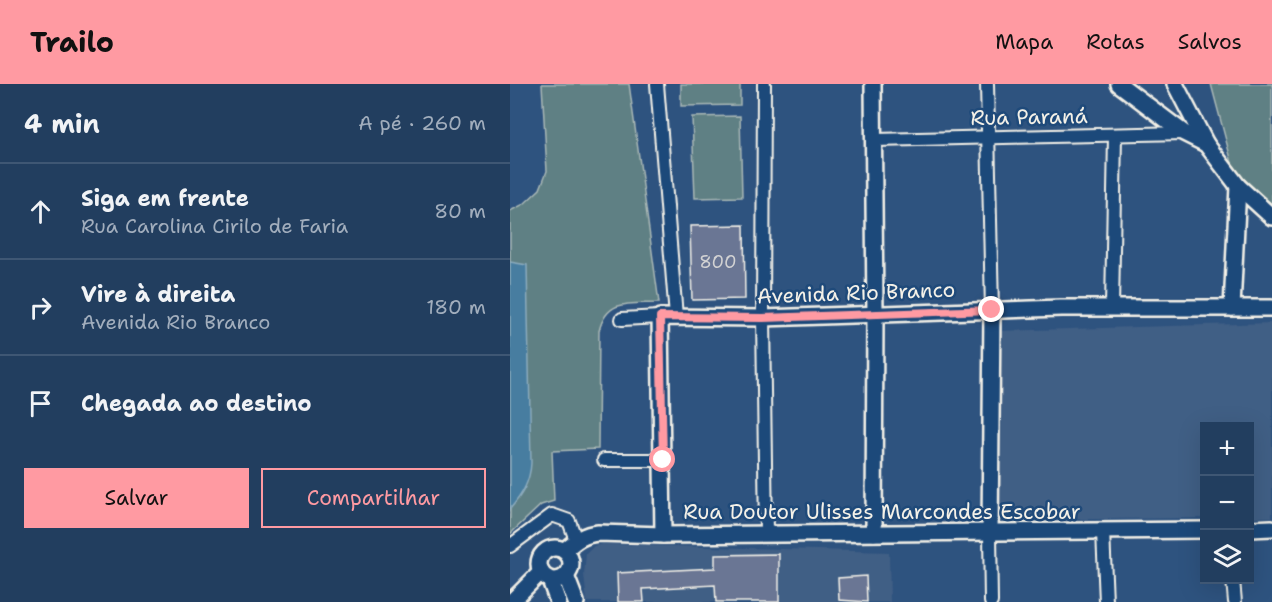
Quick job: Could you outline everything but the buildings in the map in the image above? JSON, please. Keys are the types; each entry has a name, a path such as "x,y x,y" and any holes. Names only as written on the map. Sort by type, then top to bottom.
{"street":[{"path":"657,84 668,317 663,535"},
{"path":"764,84 763,318 766,534"},
{"path":"873,84 875,140 874,533"},
{"path":"987,84 992,310 991,602"},
{"path":"1119,84 1184,133 1206,144"},
{"path":"1174,84 1206,144 1238,186 1272,217"},
{"name":"Rua Paraná","path":"875,140 1184,133"},
{"path":"1112,309 1115,135"},
{"path":"1233,308 1238,186"},
{"name":"Avenida Rio Branco","path":"622,319 763,318 992,310 1272,308"},
{"path":"604,460 663,460"},
{"path":"510,546 552,514 569,521 571,545 569,554 572,564 566,576 560,580 546,576"},
{"path":"1254,529 1272,528"},
{"name":"Rua Doutor Ulisses Marcondes Escobar","path":"546,576 539,561 544,552 571,545 589,533 663,535 1200,530"},
{"path":"1103,531 1106,602"},
{"path":"511,602 546,576"},
{"path":"546,576 558,602"},
{"path":"566,576 576,602"},
{"path":"1233,584 1235,602"}],"shaded area":[{"path":"510,262 527,265 531,463 525,488 510,509"},
{"path":"1272,323 1272,517 1254,517 1254,422 1200,422 1200,518 998,520 999,331"},
{"path":"603,544 889,552 890,602 587,602 584,575 586,554 594,546"}],"green space":[{"path":"542,84 629,84 659,303 621,305 608,313 603,320 599,331 598,449 552,451 554,501 541,505 510,534 510,211 524,204 540,189 547,171"},
{"path":"681,84 740,84 740,105 681,106"},
{"path":"1211,84 1272,84 1272,206 1244,181 1232,163"},
{"path":"740,116 742,197 695,198 692,117"}],"route":[{"path":"663,460 660,317 763,318 992,310"}]}
